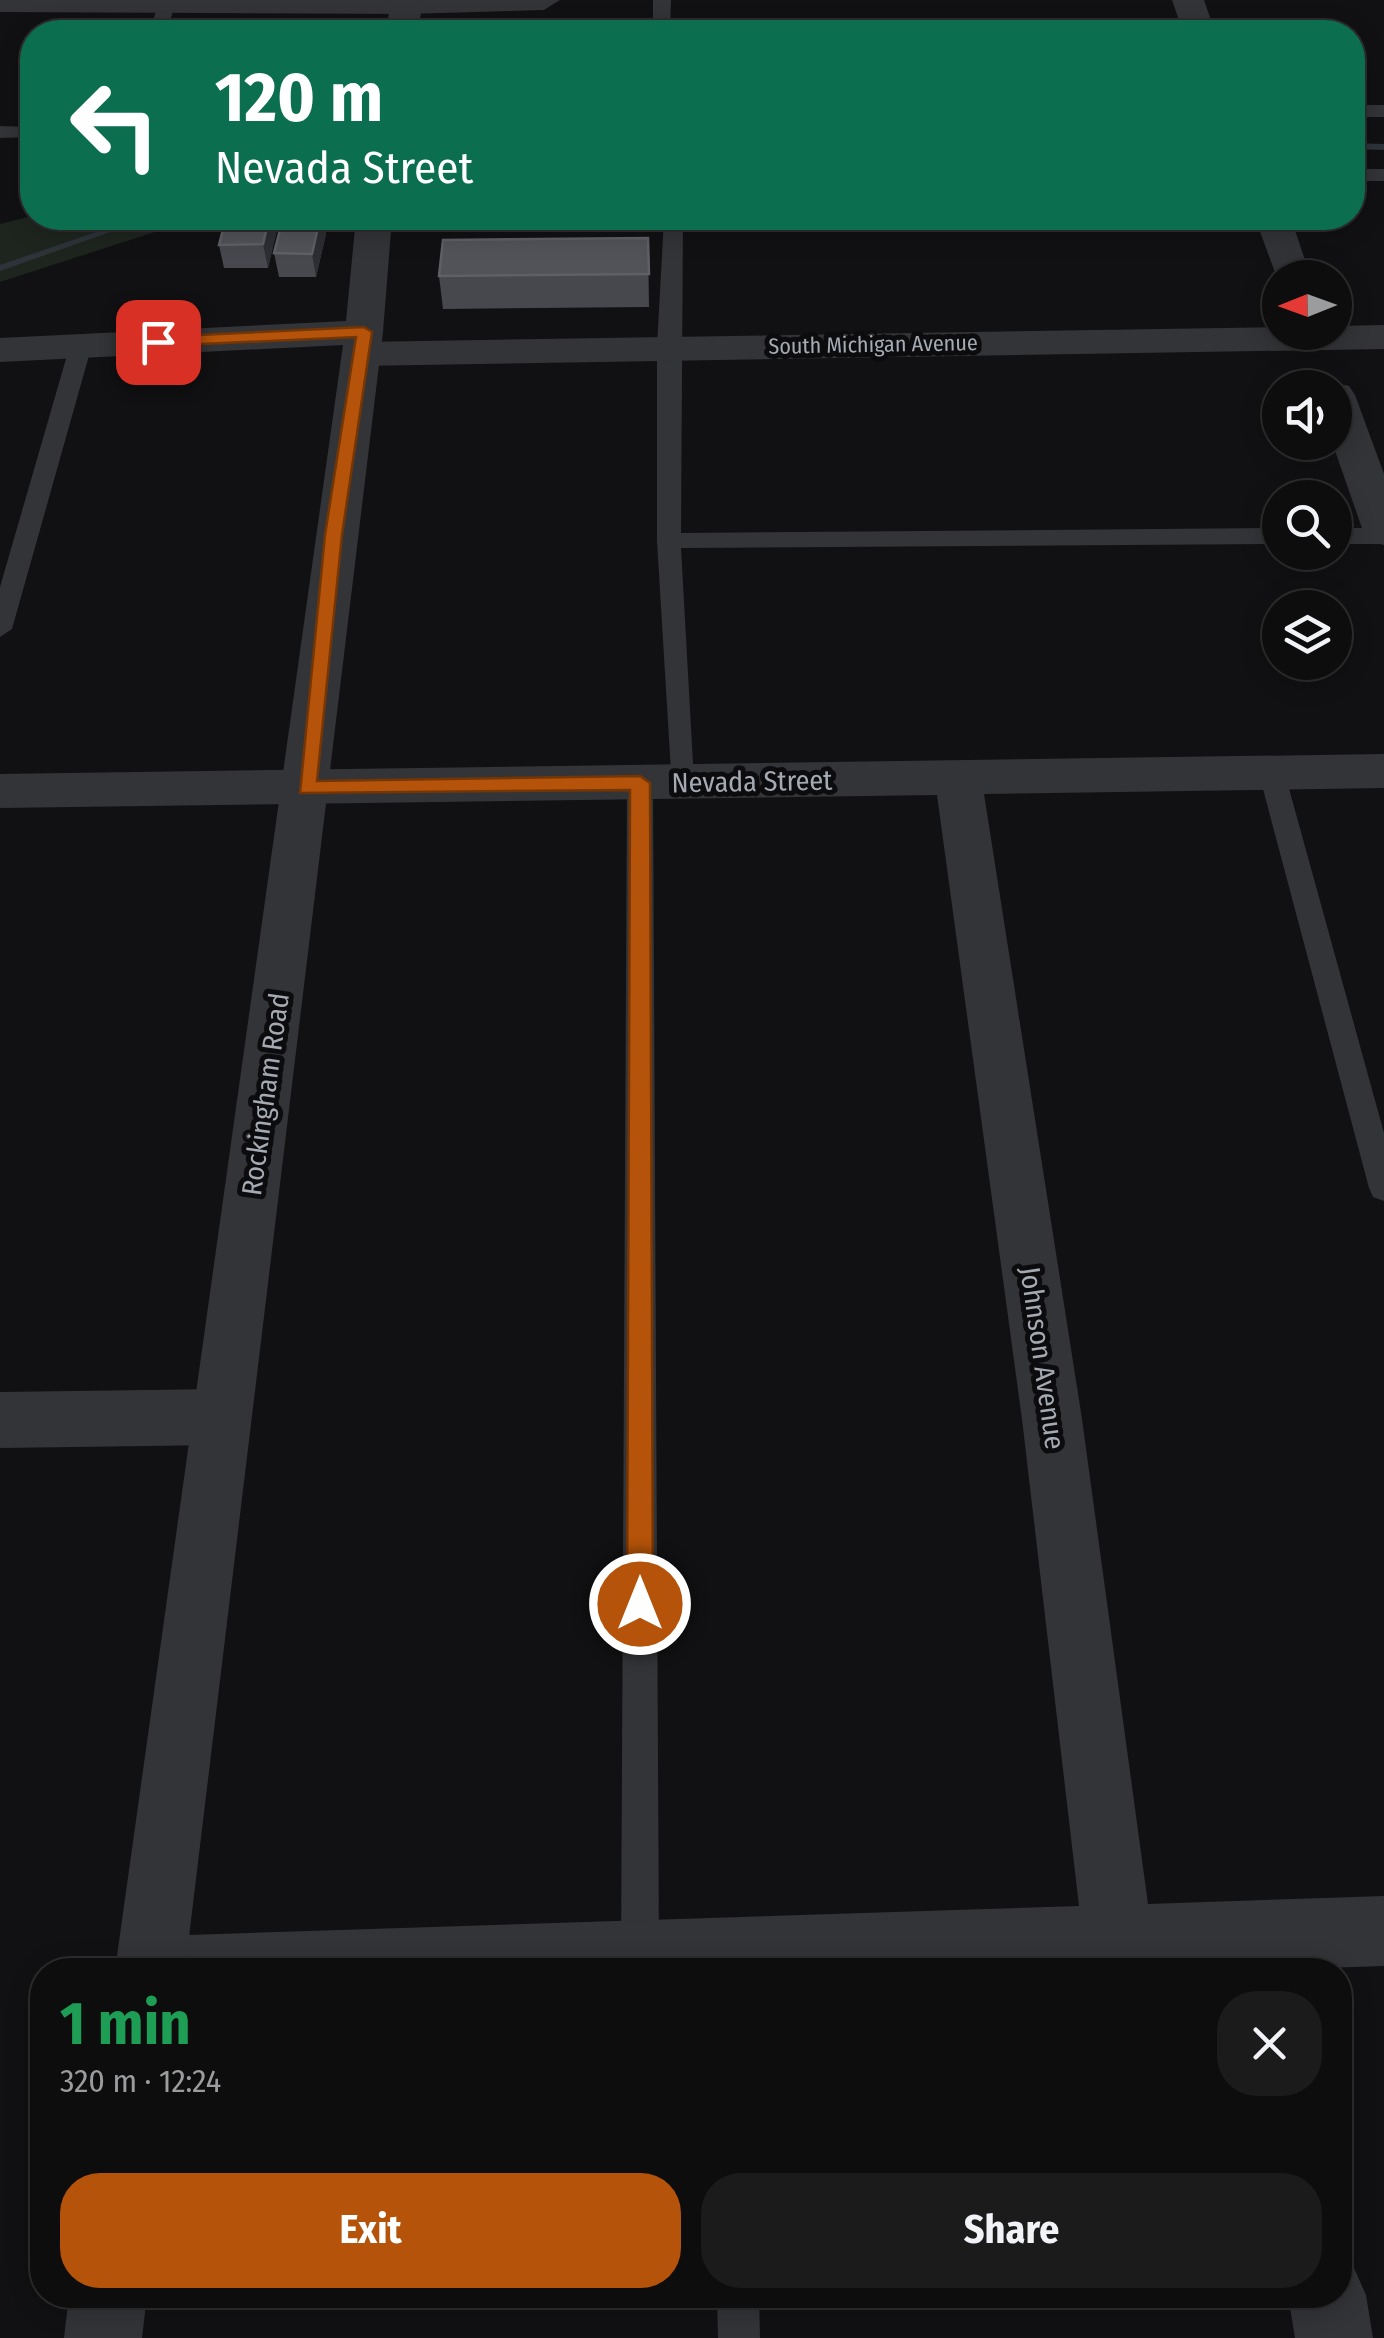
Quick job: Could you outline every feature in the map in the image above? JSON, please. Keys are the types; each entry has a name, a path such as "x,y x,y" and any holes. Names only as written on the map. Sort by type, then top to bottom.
{"street":[{"path":"0,2 168,0 405,12 544,0"},
{"name":"Rockingham Road","path":"152,1958 307,788 334,535 363,343 373,230"},
{"path":"1276,230 1287,260"},
{"name":"South Michigan Avenue","path":"0,350 82,345 363,343 668,347 1262,336"},
{"name":"South Michigan Avenue","path":"1352,336 1384,336"},
{"path":"1352,443 1384,533"},
{"name":"Nevada Street","path":"0,790 1384,770"},
{"name":"Johnson Avenue","path":"958,778 1052,1419 1118,1940"},
{"path":"0,1420 221,1417"},
{"path":"784,1958 1118,1940 1265,1953 1384,1931"},
{"path":"575,1958 675,1958"},
{"path":"103,2338 106,2308"},
{"path":"1329,2308 1334,2338"}],"lane":[{"path":"640,1956 673,230"},
{"path":"0,629 11,550 82,345"},
{"path":"1352,535 1384,533"},
{"path":"669,541 1262,536"},
{"path":"1272,774 1384,1188"},
{"path":"739,2308 740,2338"}],"shaded area":[{"path":"20,219 20,230 161,230 0,282 0,224"}],"building":[{"path":"223,230 266,230 263,244 219,245"},
{"path":"280,230 317,230 312,254 274,253"},
{"path":"648,238 649,274 439,276 443,240"}],"waterway":[{"path":"1365,146 1384,147"},
{"path":"0,268 110,230"}],"route":[{"path":"158,342 364,332 334,535 307,788 640,783 640,1604"}]}
